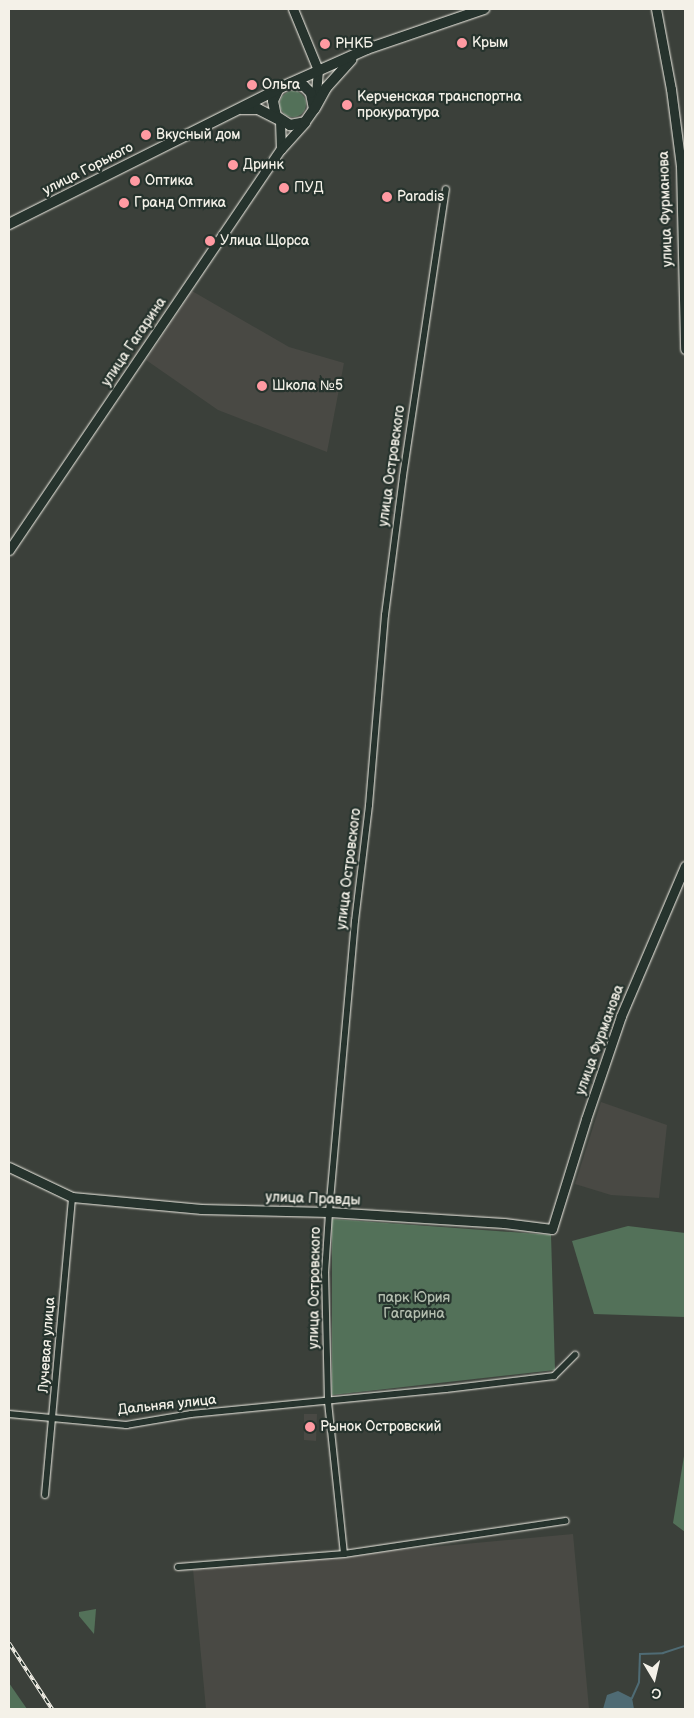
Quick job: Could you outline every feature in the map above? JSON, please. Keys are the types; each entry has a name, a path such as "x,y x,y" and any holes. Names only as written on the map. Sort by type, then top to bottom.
{"main road":[{"path":"280,120 290,125 305,122 314,109 318,70 293,9"},
{"name":"улица Горького","path":"9,224 318,70 367,49 484,9"},
{"name":"улица Фурманова","path":"656,9 671,89 681,166 685,349"},
{"name":"улица Горького","path":"314,109 342,68 367,49"},
{"path":"289,84 300,84 310,91 314,101 314,109"},
{"path":"279,88 274,95 272,106 280,120 281,149"},
{"name":"улица Горького","path":"233,111 243,108 258,109 280,120"},
{"name":"улица Гагарина","path":"9,550 281,149 305,122"},
{"name":"улица Фурманова","path":"552,1229 586,1118 621,1016 685,866"},
{"name":"улица Правды","path":"9,1167 72,1197 201,1210 328,1212 504,1223 552,1229"}],"street":[{"name":"улица Островского","path":"344,1554 328,1402 325,1273 328,1212 386,606 403,476 446,189"},
{"name":"Лучевая улица","path":"45,1495 54,1420 72,1197"},
{"name":"Дальняя улица","path":"9,1414 54,1420 126,1425 191,1414 328,1402 554,1376 575,1355"},
{"path":"178,1568 344,1554 566,1521"}],"shaded area":[{"name":"Школа №5","path":"192,291 289,347 344,363 327,452 218,410 146,360"},
{"path":"601,1102 667,1125 659,1198 611,1195 575,1184"},
{"name":"Рынок Островский","path":"304,1414 317,1414 316,1441 304,1440"},
{"path":"573,1534 589,1709 206,1709 193,1569"}],"green space":[{"path":"293,91 302,95 306,104 302,113 293,117 284,113 280,104 284,95"},
{"name":"парк Юрия Гагарина","path":"332,1219 551,1235 555,1370 332,1395"},
{"path":"628,1226 685,1233 685,1317 594,1314 572,1241"},
{"path":"685,1450 685,1532 673,1523"},
{"path":"96,1609 94,1634 79,1616 79,1612"},
{"path":"9,1683 27,1709 9,1709"}],"water":[{"path":"618,1691 632,1698 634,1709 603,1709 607,1695"}],"waterway":[{"path":"632,1698 639,1682 640,1654 663,1653 685,1646"}],"railway":[{"path":"9,1643 52,1709"}],"place":[{"name":"Крым","path":"462,43"},
{"name":"РНКБ","path":"325,44"},
{"name":"Ольга","path":"252,85"},
{"name":"Керченская транспортна прокуратура","path":"347,105"},
{"name":"Вкусный дом","path":"146,135"},
{"name":"Дринк","path":"233,165"},
{"name":"Оптика","path":"135,181"},
{"name":"ПУД","path":"284,188"},
{"name":"Paradis","path":"387,197"},
{"name":"Гранд Оптика","path":"124,203"},
{"name":"Улица Щорса","path":"210,241"},
{"name":"Школа №5","path":"262,386"},
{"name":"Рынок Островский","path":"310,1427"}]}
